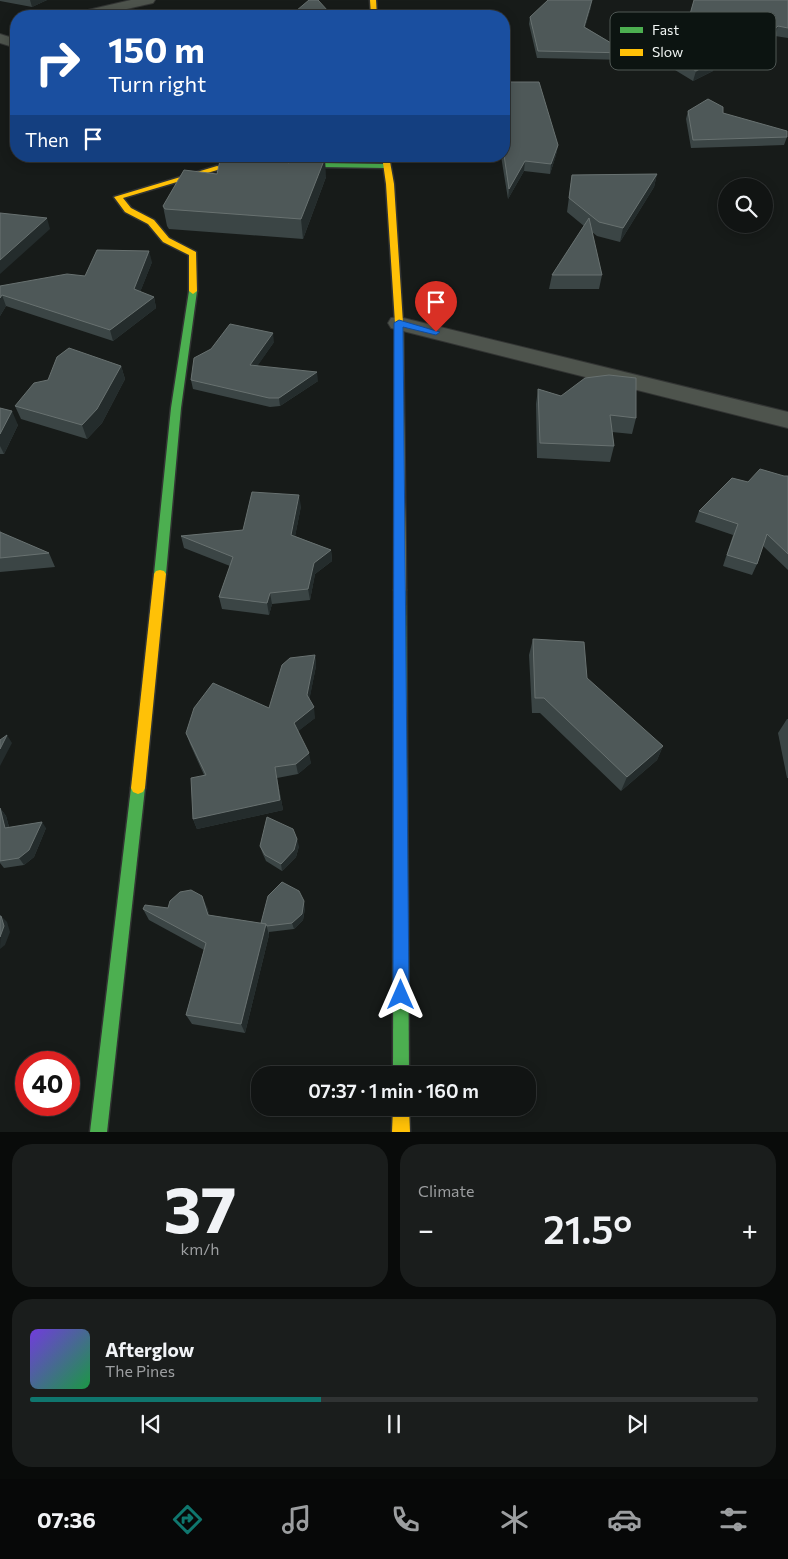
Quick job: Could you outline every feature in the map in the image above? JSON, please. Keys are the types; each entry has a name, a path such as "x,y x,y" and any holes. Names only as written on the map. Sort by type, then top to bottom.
{"street":[{"path":"106,10 148,0"},
{"path":"98,1132 150,672 176,408 194,281 193,254 166,240 151,222 128,210 118,197 211,170 229,167 255,164 342,162"},
{"path":"386,162 390,184 399,323 401,1066"},
{"path":"399,323 788,420"},
{"path":"401,1116 402,1132"}],"building":[{"path":"309,0 318,0 327,10 297,10"},
{"path":"548,0 592,0 584,27 610,42 610,53 538,51 530,17"},
{"path":"694,0 788,0 788,28 778,26 776,28 776,12 691,12"},
{"path":"510,82 539,82 558,145 551,164 525,161 509,189 505,162 510,162"},
{"path":"708,99 723,107 723,113 787,131 787,137 693,140 688,111"},
{"path":"220,162 323,162 301,219 165,209 163,206 184,170 217,174"},
{"path":"657,174 623,228 599,222 569,198 572,175"},
{"path":"0,213 47,218 0,260"},
{"path":"589,218 602,275 552,275"},
{"path":"97,250 149,251 134,289 154,297 110,330 2,295 0,298 0,286 67,274 85,276"},
{"path":"230,324 273,333 250,365 317,372 279,398 269,398 191,380 194,358 211,349"},
{"path":"69,348 121,366 97,409 82,425 15,406 34,383 48,380 57,357"},
{"path":"609,375 636,378 636,418 610,415 614,446 540,443 538,389 561,396 585,378"},
{"path":"0,408 12,411 0,434"},
{"path":"760,469 788,476 788,554 767,534 757,564 727,555 738,524 699,511 732,478 748,482"},
{"path":"252,492 299,495 291,535 331,550 314,563 308,589 270,593 267,603 219,597 233,557 181,536 243,530"},
{"path":"0,532 49,553 0,558"},
{"path":"533,639 584,642 587,678 663,746 627,777 544,698 535,698"},
{"path":"315,655 307,695 314,707 294,723 309,753 296,764 275,767 280,800 193,819 191,778 206,775 186,733 194,708 213,683 269,708 282,665 290,658"},
{"path":"7,735 0,749 0,740"},
{"path":"0,808 5,828 42,822 29,850 19,858 0,861"},
{"path":"267,817 293,829 297,839 294,850 281,864 265,855 260,846"},
{"path":"282,882 299,891 304,901 302,914 292,923 267,926 261,923 268,896"},
{"path":"191,890 202,896 208,915 266,924 241,1024 186,1015 206,943 143,909 145,905 168,908 170,901 180,892"},
{"path":"0,916 4,926 0,937"}],"traffic: fast":[{"path":"220,168 255,164 386,166"},
{"path":"160,574 176,408 193,291"},
{"path":"400,590 401,1066"},
{"path":"98,1132 138,788"}],"traffic: slow":[{"path":"373,0 374,10"},
{"path":"386,162 390,184 399,323 400,590"},
{"path":"193,291 193,254 166,240 151,222 128,210 118,197 220,168"},
{"path":"138,788 160,574"},
{"path":"401,1116 401,1132"}],"route":[{"path":"401,995 399,323 436,332"}]}
